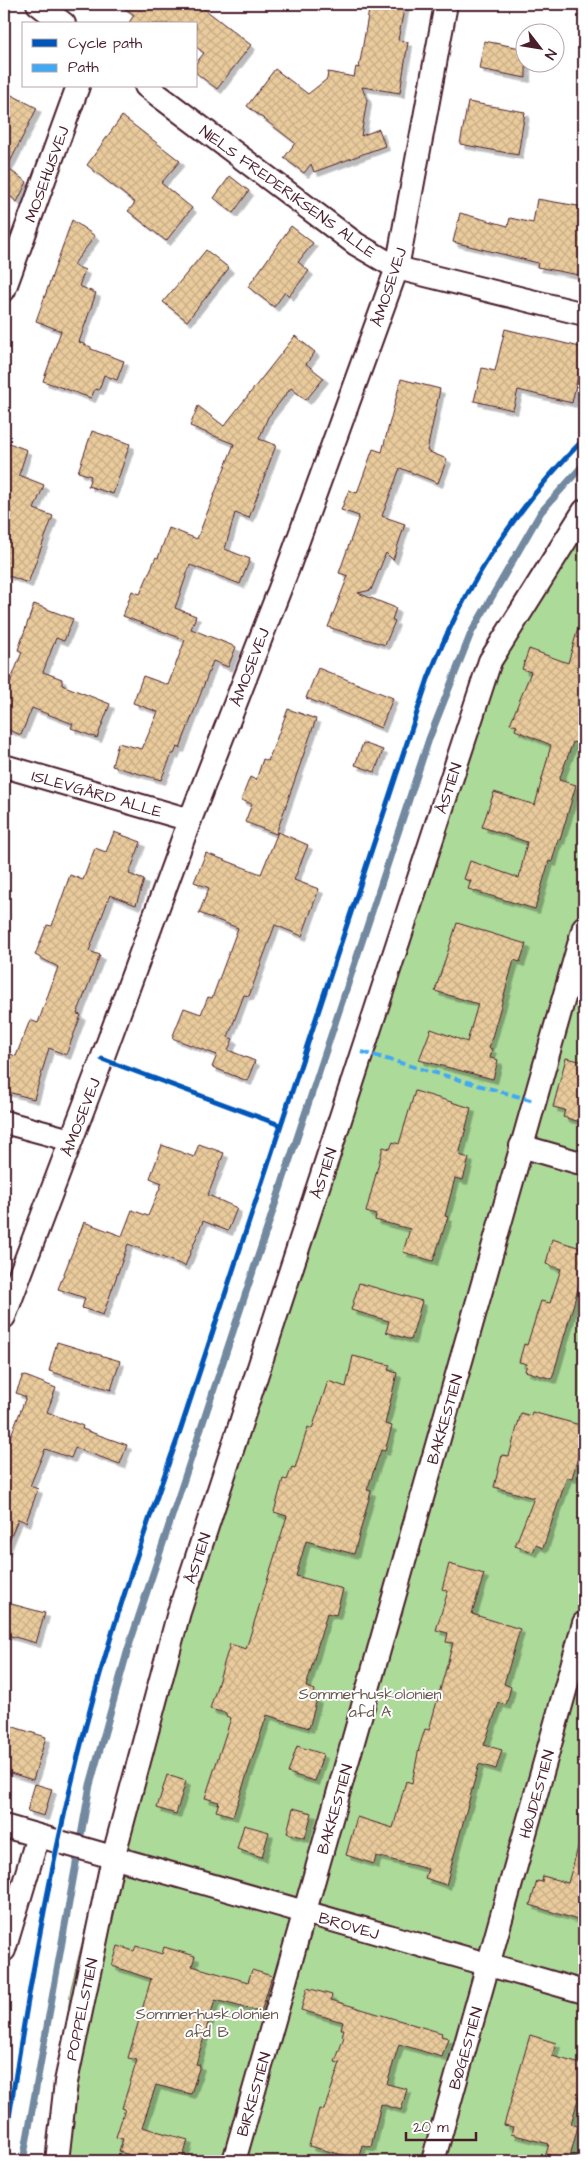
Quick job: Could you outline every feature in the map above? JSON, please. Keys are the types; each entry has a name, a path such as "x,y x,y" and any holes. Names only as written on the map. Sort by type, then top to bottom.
{"street":[{"path":"38,4 61,22"},
{"name":"ÅMOSEVEJ","path":"4,1317 190,820 288,568 397,268 446,4"},
{"name":"MOSEHUSVEJ","path":"4,290 77,88"},
{"name":"NIELS FREDERIKSENS ALLE","path":"149,88 356,244 397,268 584,314"},
{"name":"ÅSTIEN","path":"109,1856 179,1612 490,661 584,511"},
{"name":"ISLEVGÅRD ALLE","path":"4,766 190,820"},
{"name":"BAKKESTIEN","path":"305,1912 584,927"},
{"path":"4,1122 71,1140"},
{"path":"521,1146 584,1164"},
{"name":"HØJDESTIEN","path":"489,1964 584,1623"},
{"name":"BROVEJ","path":"4,1826 584,1992"},
{"path":"4,1950 48,1839"},
{"name":"POPPELSTIEN","path":"57,2161 66,2082 109,1856"},
{"name":"BIRKESTIEN","path":"234,2161 305,1912"},
{"name":"BØGESTIEN","path":"433,2161 489,1964"}],"green space":[{"name":"Sommerhuskolonien afd A","path":"584,501 584,2161 49,2161 71,1988 105,1849 482,656"}],"building":[{"path":"119,4 198,4 251,45 217,89 198,75 198,60 204,53 198,48 198,22 129,22 134,15"},
{"path":"370,4 405,4 398,40 408,42 400,93 362,87 367,100 361,136 379,129 385,146 314,172 311,164 304,173 284,158 295,143 247,106 275,69 308,94 327,79 328,72 354,77 356,67 359,68"},
{"path":"484,41 516,47 516,72 526,72 526,78 479,69"},
{"path":"4,91 37,108 7,168 27,182 17,202 4,191"},
{"path":"468,102 525,112 518,155 460,144"},
{"path":"122,116 180,161 161,183 192,208 166,241 128,211 135,203 87,165"},
{"path":"230,176 249,191 233,213 214,198"},
{"path":"537,199 584,207 584,276 537,267 538,263 453,242 460,213 508,226 510,218 533,223"},
{"path":"72,220 95,236 73,265 85,270 79,286 96,293 79,342 91,347 91,349 124,361 117,380 104,375 99,390 95,389 91,398 43,381 61,331 36,321"},
{"path":"291,226 313,243 298,262 309,271 289,296 285,292 274,307 248,287"},
{"path":"206,250 229,268 187,321 163,302"},
{"path":"505,329 584,348 572,403 518,390 513,410 474,401 482,368 495,371"},
{"path":"295,336 315,352 306,364 324,378 306,400 291,388 268,417 259,439 276,445 249,518 235,513 225,549 250,559 240,584 190,565 175,608 196,616 191,629 236,647 228,667 213,661 180,748 177,747 174,754 172,754 161,780 112,766 118,743 142,749 158,712 133,703 143,676 168,685 185,640 123,616 132,591 140,594 156,557 158,558 169,528 197,539 234,444 190,426 198,406 224,426"},
{"path":"401,379 440,389 427,451 447,459 438,483 400,468 382,516 405,524 393,560 386,553 371,590 358,593 396,608 392,620 395,621 385,645 328,627 348,576 339,573 359,516 341,510 349,490 357,493 373,449 382,452"},
{"path":"92,431 130,444 113,494 88,486 91,476 78,472"},
{"path":"4,441 27,450 19,475 44,485 34,509 53,516 28,583 4,574"},
{"path":"34,604 73,619 64,641 56,638 43,672 62,679 62,685 110,704 97,738 71,728 73,724 32,708 21,735 4,728 4,698 22,652 18,650"},
{"path":"579,625 584,626 584,732 580,744 573,742 559,780 576,785 560,840 558,839 552,862 549,861 535,909 468,889 471,881 464,879 470,861 519,878 527,842 482,827 494,792 535,805 551,745 515,730 517,726 510,724 531,672 522,669 529,649 568,663"},
{"path":"318,668 393,698 381,728 306,698"},
{"path":"288,709 316,719 276,834 245,822 252,804 241,800 250,777 256,780 263,759 268,761"},
{"path":"363,743 383,750 375,772 355,765"},
{"path":"114,832 141,842 129,874 144,880 136,905 110,895 89,951 100,955 77,1014 81,1015 66,1055 49,1048 34,1099 4,1091 4,1052 16,1056 30,1020 38,1023 58,967 35,955 47,925 52,926 70,875 83,880 95,848 106,852"},
{"path":"278,832 308,845 294,880 319,889 302,936 275,925 249,996 244,995 228,1037 233,1039 228,1050 255,1061 247,1081 212,1067 217,1055 172,1038 184,1008 201,1014 208,997 212,998 238,928 199,913 209,888 194,882 206,853 261,874"},
{"path":"457,923 526,944 520,962 514,960 489,1048 492,1049 490,1058 498,1060 493,1079 419,1060 431,1029 467,1042 478,1004 435,991"},
{"path":"566,1058 584,1062 584,1123 563,1117 565,1110 553,1107"},
{"path":"415,1091 471,1108 459,1155 469,1158 463,1180 455,1178 445,1216 448,1217 433,1261 403,1252 410,1229 375,1220 376,1215 366,1212 383,1147 390,1149 393,1142 399,1144"},
{"path":"199,1144 224,1153 208,1195 237,1208 228,1231 203,1221 185,1266 128,1244 103,1315 82,1308 85,1298 58,1289 84,1222 122,1236 132,1210 148,1216 162,1183 150,1178 162,1145 194,1157"},
{"path":"552,1239 584,1249 584,1268 552,1379 525,1371 527,1364 519,1362 524,1344 527,1345 541,1301 550,1303 561,1269 546,1264"},
{"path":"359,1283 422,1301 411,1340 386,1332 389,1321 351,1310"},
{"path":"57,1342 120,1361 111,1390 49,1371"},
{"path":"353,1356 390,1365 388,1370 397,1373 385,1424 392,1426 385,1451 381,1450 367,1490 371,1491 354,1554 306,1541 296,1576 343,1589 336,1615 327,1613 306,1687 315,1690 313,1698 317,1699 309,1728 267,1715 233,1816 216,1811 219,1802 205,1798 231,1718 226,1716 226,1713 210,1709 230,1644 246,1649 287,1516 274,1512 283,1479 287,1480 292,1467 295,1468 308,1427 312,1429 328,1381 346,1387"},
{"path":"23,1375 56,1388 47,1412 83,1426 82,1429 127,1445 120,1464 75,1448 71,1458 45,1449 30,1486 38,1489 26,1522 18,1519 5,1551 4,1453 26,1397 16,1393"},
{"path":"532,1412 584,1426 584,1436 572,1478 567,1477 543,1548 536,1545 533,1552 515,1546 534,1498 494,1487 502,1455 509,1456 521,1413 531,1416"},
{"path":"449,1564 484,1574 472,1614 520,1629 504,1684 511,1687 506,1705 499,1703 484,1745 502,1750 496,1769 479,1764 446,1885 425,1878 428,1869 376,1856 374,1864 346,1855 357,1817 393,1828 406,1781 412,1783 419,1748 425,1729 429,1730 453,1643 446,1642 448,1633 436,1630 448,1591 442,1589"},
{"path":"4,1602 45,1613 36,1643 4,1634"},
{"path":"4,1724 46,1737 33,1780 4,1771"},
{"path":"297,1746 323,1754 315,1781 288,1773"},
{"path":"167,1775 186,1781 176,1814 157,1808"},
{"path":"35,1784 52,1789 44,1816 27,1811"},
{"path":"293,1808 312,1813 305,1838 287,1833"},
{"path":"244,1825 269,1832 262,1857 237,1849"},
{"path":"579,1844 584,1845 584,1922 530,1905 537,1881 542,1882 543,1876 568,1883"},
{"path":"118,1946 134,1951 136,1946 162,1954 164,1947 195,1956 192,1966 248,1982 252,1970 272,1976 261,2012 215,2000 196,2064 200,2065 191,2094 156,2085 142,2127 188,2140 182,2161 153,2161 119,2152 123,2139 116,2137 125,2109 122,2108 137,2060 128,2058 151,1979 112,1966"},
{"path":"307,1988 332,1995 331,2000 442,2033 441,2036 448,2038 442,2057 399,2044 387,2084 407,2089 401,2110 381,2104 371,2147 362,2145 358,2159 309,2146 319,2109 324,2110 340,2063 335,2062 344,2037 342,2036 344,2029 341,2029 343,2022 301,2010"},
{"path":"530,2035 556,2043 552,2056 584,2065 584,2078 571,2124 578,2126 569,2160 546,2154 549,2144 511,2134 513,2127 504,2125"}],"waterway":[{"path":"23,2161 90,1785 128,1649 429,739 471,633 541,512 584,464"}],"marked path":[{"path":"362,1052 534,1101"}],"cycle path":[{"path":"4,2151 33,1971 56,1851 69,1792 100,1674 137,1555 178,1437 428,679 457,613 493,551 535,493 584,439"},
{"path":"102,1059 280,1125"}],"park label":[{"name":"Sommerhuskolonien afd B","path":"207,2022"}]}
